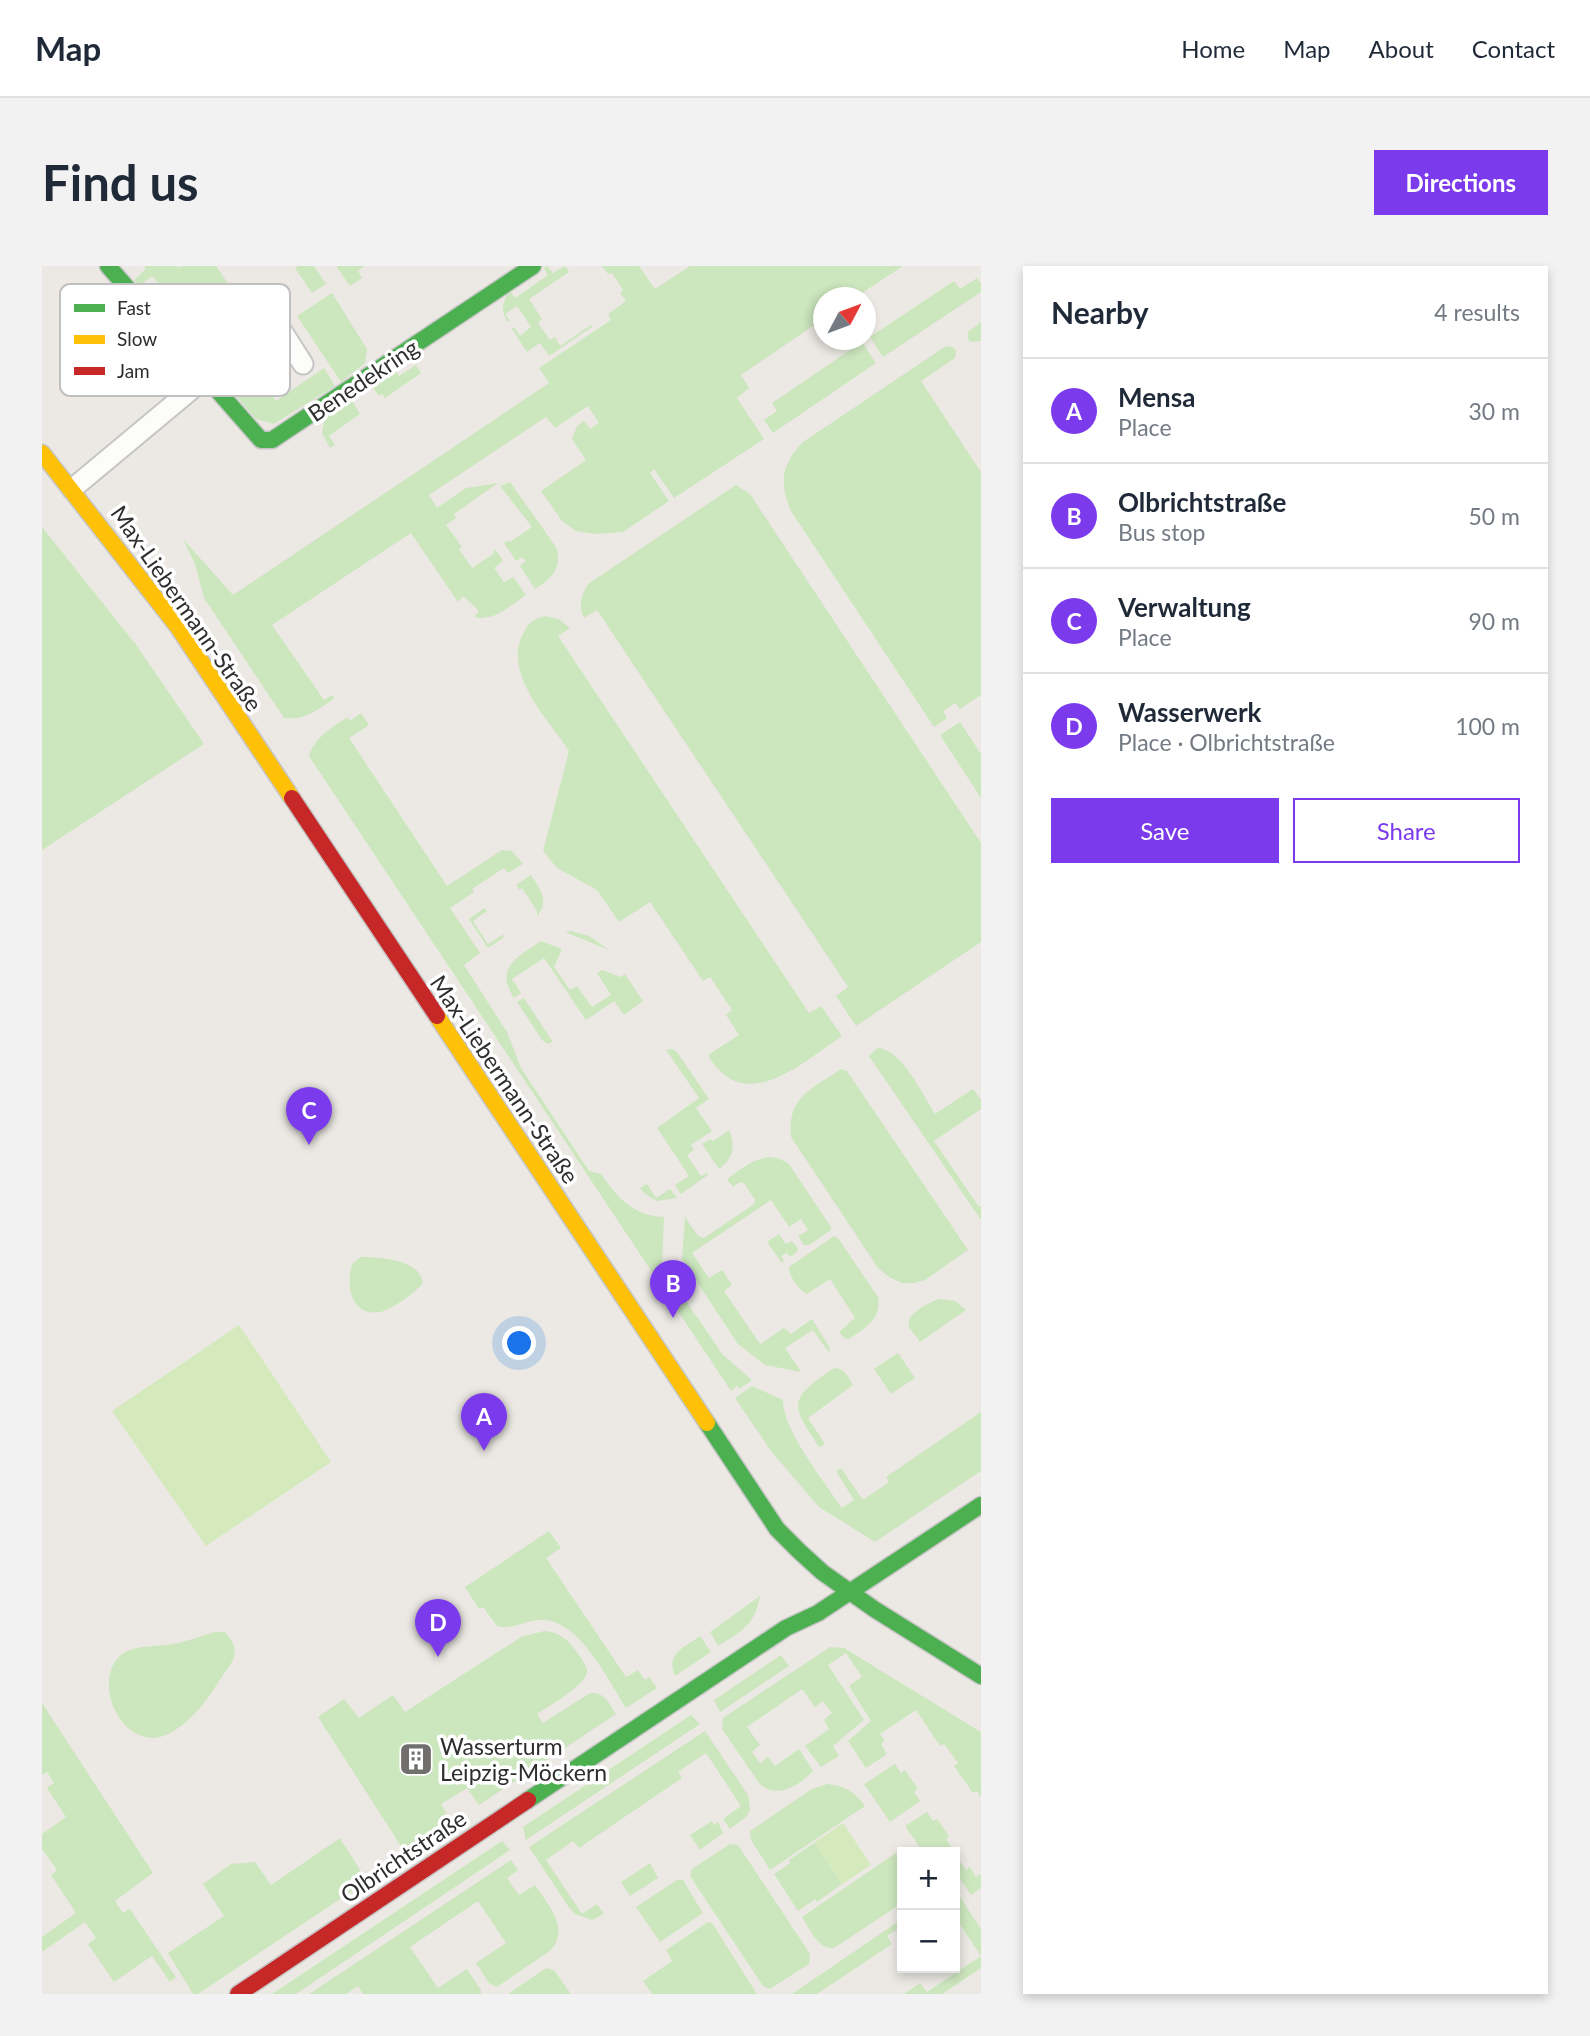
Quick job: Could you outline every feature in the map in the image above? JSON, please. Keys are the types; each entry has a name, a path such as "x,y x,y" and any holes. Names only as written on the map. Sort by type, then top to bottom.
{"main road":[{"name":"Benedekring","path":"108,266 124,284"},
{"name":"Benedekring","path":"223,396 261,440 272,440 533,266"},
{"name":"Max-Liebermann-Straße","path":"42,453 178,627 777,1529 821,1571 850,1592 981,1676"},
{"name":"Olbrichtstraße","path":"238,1994 701,1684 792,1625 818,1613 981,1505"}],"street":[{"name":"Benedekring","path":"290,345 303,364"},
{"name":"Benedekring","path":"72,489 183,396"}],"green space":[{"path":"144,266 216,266 228,284 159,284 152,276 137,284 134,280 146,269"},
{"path":"314,266 326,284 312,293 295,268"},
{"path":"336,266 364,266 358,271 362,278 350,286"},
{"path":"547,266 553,273 565,266 569,272 529,299 542,319 538,323 550,340 555,337 560,346 591,325 592,327 549,356 540,343 527,352 512,329 514,327 520,336 531,327 517,306 505,314 510,321 508,322 503,310 510,291 515,298 548,275 544,268"},
{"path":"602,266 639,266 655,289 690,266 903,266 871,287 813,287 813,326 741,375 749,388 737,398 764,439 674,498 654,469 650,473 669,501 623,532 595,534 576,531 562,521 541,491 586,460 572,439 577,426 584,421 590,429 599,423 588,406 555,428 546,417 429,495 437,508 466,488 498,483 454,514 456,518 446,525 462,547 459,549 472,568 493,554 495,549 503,561 494,568 504,582 513,577 526,595 495,615 474,617 479,611 463,596 458,602 411,533 272,625 324,700 332,695 335,698 305,716 284,718 204,598 195,564 183,539 233,595 549,383 539,368 611,320 608,314 626,301 620,293 623,290 612,273 608,274"},
{"path":"977,278 981,283 981,292 883,357 876,346 876,333 954,281 960,289"},
{"path":"332,293 367,349 365,363 341,382 297,316"},
{"path":"981,322 981,341 971,342 968,332"},
{"path":"946,346 954,348 955,358 921,381 981,472 981,695 960,709 955,703 943,711 947,718 934,727 791,511 785,491 784,474 790,458 803,442"},
{"path":"850,350 867,350 876,363 773,433 764,420 777,411 772,403"},
{"path":"416,365 421,373 385,398 382,394 379,396 371,385 394,369 399,376"},
{"path":"324,368 335,386 274,424 256,419 236,396 273,396 276,401 283,396 290,396 290,391"},
{"path":"351,399 360,414 329,436 335,445 330,448 322,433 325,417"},
{"path":"510,482 556,547 558,554 554,572 535,589 520,566 526,561 522,557 516,561 504,543 508,540 510,542 532,527 500,486"},
{"path":"736,485 750,494 981,843 981,942 856,1026 836,996 848,987 597,610 584,618 581,609 582,597 588,584"},
{"path":"42,527 137,646 204,744 42,850"},
{"path":"545,616 559,619 570,628 558,636 809,1013 821,1006 842,1036 792,1070 756,1084 739,1082 722,1073 708,1055 739,1035 726,1015 732,1010 710,977 703,981 650,902 619,922 597,890 557,868 543,851 569,751 530,694 518,663 518,647 528,626"},
{"path":"361,713 369,725 349,738 447,886 502,850 512,851 523,864 508,873 504,868 472,889 474,892 450,908 480,953 464,965 507,1032 521,1068 589,1171 601,1174 613,1190 635,1209 664,1217 662,1266 723,1355 752,1380 739,1389 737,1386 731,1391 309,756 324,734 348,717 350,721"},
{"path":"960,722 981,754 981,798 940,735"},
{"path":"531,875 543,900 537,916 537,911 522,888 519,890 516,885"},
{"path":"484,908 487,911 473,921 488,944 504,934 503,938 488,948 469,919"},
{"path":"565,932 589,936 609,950"},
{"path":"541,941 562,949 554,967 570,990 577,986 592,1007 611,995 597,973 602,970 621,977 625,974 643,1001 624,1015 614,1001 586,1020 544,958 512,979 521,993 514,998 507,978 511,964"},
{"path":"524,998 553,1042 548,1044 542,1040 517,1002"},
{"path":"877,1048 886,1050 903,1064 935,1114 973,1089 981,1100 981,1109 934,1141 979,1207 981,1206 981,1220 869,1056"},
{"path":"666,1050 677,1052 709,1099 696,1108 712,1131 691,1145 694,1150 687,1155 701,1176 707,1173 708,1175 681,1194 675,1185 689,1176 657,1128 699,1098"},
{"path":"841,1069 847,1071 968,1250 925,1280 902,1283 878,1268 791,1137 791,1123 797,1103 811,1088"},
{"path":"729,1130 732,1152 719,1169 702,1144 710,1139 713,1141"},
{"path":"771,1157 789,1164 831,1230 809,1245 804,1245 798,1236 808,1230 801,1219 789,1227 771,1200 692,1253 709,1278 722,1270 732,1285 724,1291 760,1344 784,1328 791,1334 812,1319 830,1348 829,1353 813,1330 785,1348 801,1372 765,1365 738,1344 682,1259 685,1217 698,1236 704,1238 754,1204 755,1200 744,1183 740,1182 733,1187 727,1179 753,1162"},
{"path":"647,1184 656,1198 670,1189 677,1198 657,1201 640,1188"},
{"path":"779,1234 786,1244 792,1241 798,1249 790,1257 787,1253 781,1256 784,1261 782,1263 767,1242"},
{"path":"834,1236 878,1297 879,1305 875,1317 849,1339 845,1339 839,1332 855,1318 830,1279 807,1294 795,1282 789,1270 789,1267"},
{"path":"361,1257 407,1264 415,1269 423,1283 385,1311 362,1310 356,1305 350,1290 352,1264"},
{"path":"939,1299 955,1301 966,1310 920,1342 909,1326 911,1317 919,1309"},
{"path":"239,1325 331,1462 206,1546 112,1411"},
{"path":"898,1353 915,1378 891,1394 874,1369"},
{"path":"834,1368 844,1371 853,1385 808,1418 825,1444 819,1447 802,1420 798,1403 808,1387"},
{"path":"752,1386 783,1400 797,1441 842,1508 854,1500 836,1471 841,1468 863,1500 889,1482 886,1477 981,1412 981,1471 875,1542 819,1507 771,1451 735,1398"},
{"path":"549,1531 561,1548 546,1558 626,1677 638,1670 645,1680 649,1677 657,1688 626,1708 593,1655 571,1632 546,1620 509,1627 497,1626 483,1607 479,1609 465,1587"},
{"path":"760,1596 751,1621 718,1646 710,1632"},
{"path":"544,1631 558,1635 570,1643 583,1660 587,1671 575,1688 537,1714 543,1723 590,1693 603,1696 616,1714 479,1805 467,1788 441,1804 452,1823 406,1854 318,1717 344,1699 359,1718 393,1695 405,1712 521,1637"},
{"path":"214,1632 225,1632 235,1650 234,1655 230,1666 198,1711 183,1725 166,1735 150,1738 136,1734 125,1725 110,1697 109,1681 112,1667 121,1655 141,1647 178,1643"},
{"path":"700,1636 711,1652 675,1676 673,1662 678,1652"},
{"path":"830,1647 844,1648 981,1732 981,1798 977,1791 973,1793 954,1766 958,1763 944,1744 940,1746 916,1710 880,1734 885,1741 881,1744 887,1754 866,1768 848,1741 871,1721 849,1686 862,1677 846,1653 828,1665 864,1720 833,1746 839,1756 821,1767 805,1746 829,1729 824,1720 832,1713 823,1701 815,1707 802,1689 747,1727 760,1745 752,1752 760,1763 768,1757 775,1766 799,1749 813,1771 801,1782 780,1791 766,1788 759,1783 722,1729 723,1718"},
{"path":"781,1655 789,1666 720,1712 714,1700"},
{"path":"42,1703 153,1873 115,1901 123,1913 130,1909 176,1977 170,1982 152,1956 114,1982 88,1944 96,1938 85,1922 42,1952 42,1937 76,1913 51,1875 57,1870 42,1849 42,1834 66,1817 47,1788 54,1783 47,1772 42,1775"},
{"path":"691,1715 700,1724 526,1840 523,1827"},
{"path":"705,1731 748,1795 750,1809 747,1816 730,1829 723,1819 741,1806 706,1753 678,1772 682,1778 579,1848 573,1841 546,1860 582,1914 597,1904 604,1914 592,1920 575,1914 529,1847"},
{"path":"895,1764 901,1773 905,1770 918,1789 914,1792 920,1801 890,1822 864,1784"},
{"path":"827,1784 849,1790 865,1806 770,1870 751,1840 750,1831 812,1789"},
{"path":"927,1812 933,1821 937,1819 949,1836 946,1839 951,1847 920,1847 905,1826"},
{"path":"712,1821 714,1825 718,1822 723,1833 700,1850 690,1835"},
{"path":"843,1823 871,1865 842,1884 814,1843"},
{"path":"340,1838 367,1881 198,1994 193,1994 168,1953 224,1916 203,1884 231,1864 255,1862 271,1885"},
{"path":"502,1841 510,1850 296,1994 272,1994"},
{"path":"814,1843 842,1884 817,1902 815,1899 798,1911 774,1874"},
{"path":"730,1844 738,1845 810,1954 809,1964 770,1989 763,1986 690,1876 692,1869"},
{"path":"896,1853 897,1906 834,1948 823,1946 802,1917"},
{"path":"511,1860 518,1870 507,1878 519,1895 535,1885 555,1916 558,1933 551,1950 497,1987 489,1983 476,1963 506,1943 478,1901 410,1947 438,1988 467,1969 481,1994 363,1994 358,1986 346,1994 309,1994"},
{"path":"960,1861 966,1870 970,1867 976,1877 981,1874 981,1888 971,1895 960,1879"},
{"path":"650,1863 658,1878 630,1896 621,1882"},
{"path":"677,1880 683,1880 703,1913 660,1942 636,1907"},
{"path":"960,1897 981,1929 981,1956 960,1924"},
{"path":"708,1922 712,1923 757,1994 652,1994 643,1981 672,1961 666,1950"},
{"path":"897,1922 897,1929 887,1936 892,1944 817,1994 792,1994"},
{"path":"981,1956 981,1968 942,1994 904,1994 920,1983 927,1992 956,1973 960,1973 960,1970"},
{"path":"546,1968 554,1970 571,1994 508,1994"}],"traffic: fast":[{"path":"108,266 124,284"},
{"path":"222,396 261,440 272,440 533,266"},
{"path":"707,1423 777,1529 799,1551 822,1572 874,1609 981,1676"},
{"path":"528,1800 786,1628 818,1613 981,1505"}],"traffic: slow":[{"path":"42,453 178,627 292,798"},
{"path":"437,1016 707,1423"}],"traffic: jam":[{"path":"292,798 437,1016"},
{"path":"238,1994 528,1800"}],"place":[{"name":"Verwaltung","path":"309,1145"},
{"name":"Olbrichtstraße","path":"673,1318"},
{"name":"Mensa","path":"484,1451"},
{"name":"Wasserwerk","path":"438,1657"},
{"name":"Wasserturm Leipzig-Möckern","path":"416,1759"}]}
